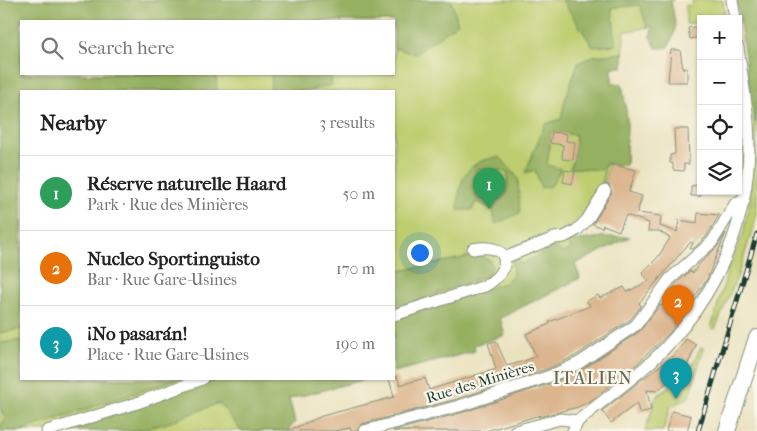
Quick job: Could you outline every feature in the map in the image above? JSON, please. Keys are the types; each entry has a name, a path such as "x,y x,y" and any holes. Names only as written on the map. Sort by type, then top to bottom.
{"main road":[{"path":"727,431 757,338"}],"street":[{"path":"732,0 734,15"},
{"path":"515,431 560,419 576,426 652,361 680,332 722,268 736,234 744,201 748,123 740,60"},
{"path":"504,258 554,238 564,237 577,230 587,220 605,191"},
{"name":"Rue des Minières","path":"364,431 459,406 553,375 579,363 636,325 670,279 712,242 736,204 744,201"},
{"path":"395,315 485,286 501,274 504,269 504,258 497,250 486,247 473,249"},
{"path":"47,431 137,403 199,380"}],"green space":[{"path":"0,0 660,0 654,26 624,32 623,67 612,67 612,83 622,84 627,118 626,165 609,164 603,185 601,184 590,205 575,223 562,233 569,242 602,237 630,237 575,264 580,278 500,318 505,335 474,345 475,351 395,372 395,90 20,90 20,380 362,380 289,399 295,423 287,431 0,431"},
{"path":"0,0 451,0 458,23 415,54 395,48 395,20 20,20 20,75 216,75 217,90 20,90 20,329 0,333"},
{"path":"562,0 674,0 671,1 675,31 667,48 656,48 650,36 653,26 647,27 640,5 612,8 616,45 593,47"},
{"path":"693,0 723,0 725,15 697,15 697,23 686,24 686,5 691,6"},
{"path":"737,0 757,0 757,121 754,122 742,36 742,15 739,15"},
{"path":"623,53 623,67 612,67 612,83 622,84 627,118 626,165 605,164 602,170 570,168 573,160 576,135 552,132 547,165 561,169 551,186 541,188 535,170 525,173 545,124 561,119 565,100 578,63 593,56"},
{"path":"272,75 330,75 332,85 313,90 270,90"},
{"path":"757,121 757,216 738,275 715,329 711,328 728,270 743,234 750,201 754,122"},
{"path":"500,157 518,178 520,213 495,224 493,209 476,202 472,210 458,210 460,189 466,173 479,162","holes":["476,169 508,172 506,194 500,199 477,199"]},
{"path":"602,237 630,237 575,264 580,278 500,318 505,335 474,345 475,351 395,372 395,320 504,283 513,275 512,258 516,256 521,264 556,247 563,253 571,249 568,242"},
{"path":"476,255 490,260 492,267 487,276 395,309 395,272"},
{"path":"20,340 20,380 175,380 20,431 1,431 0,429 5,419 0,407 0,343"},
{"path":"701,347 704,348 689,397 670,407 663,431 645,431 656,397 689,371"},
{"path":"216,380 362,380 289,399 295,423 287,431 241,431 219,403 165,424 134,431 64,431"}],"building":[{"path":"697,27 697,38 690,39 688,28"},
{"path":"671,50 680,50 683,69 687,68 687,82 668,82"},
{"path":"674,129 688,129 689,164 684,164 684,171 673,170 673,163 670,163 670,155 675,154"},
{"path":"552,132 567,134 566,141 575,142 573,160 562,159 563,145 550,143"},
{"path":"609,164 636,170 629,192 642,196 637,213 661,216 660,226 677,232 679,220 697,223 698,213 719,215 706,237 693,249 690,249 693,243 691,242 685,248 639,303 641,306 631,319 575,356 550,368 457,399 362,424 357,431 351,431 350,428 335,431 287,431 322,416 394,397 389,380 395,380 397,376 400,385 425,378 429,390 496,369 488,343 496,341 507,366 524,361 536,356 526,334 550,324 549,322 590,306 587,301 598,295 600,298 624,287 627,292 649,281 642,273 658,257 670,238 659,231 648,231 649,223 626,215 619,231 603,225 602,228 593,224 612,192 609,185 604,184"},
{"path":"565,170 575,172 572,184 563,182"},
{"path":"697,185 697,195 701,196 691,196 691,186"},
{"path":"726,233 707,279 670,332 638,363 593,399 578,407 538,417 540,415 486,431 393,431 461,413 555,382 583,369 640,331 660,305 662,306 676,284 690,271 693,273 699,264 717,247"},
{"path":"686,339 696,345 687,366 657,391 647,390 651,410 639,413 637,403 611,423 602,411 676,353"},
{"path":"672,411 691,416 687,431 666,431"}],"railway":[{"path":"698,431 757,234"}],"place":[{"name":"Réserve naturelle Haard","path":"489,209"},
{"name":"Nucleo Sportinguisto","path":"678,326"},
{"name":"¡No pasarán!","path":"676,399"}],"district":[{"name":"ITALIEN","path":"593,378"}]}
